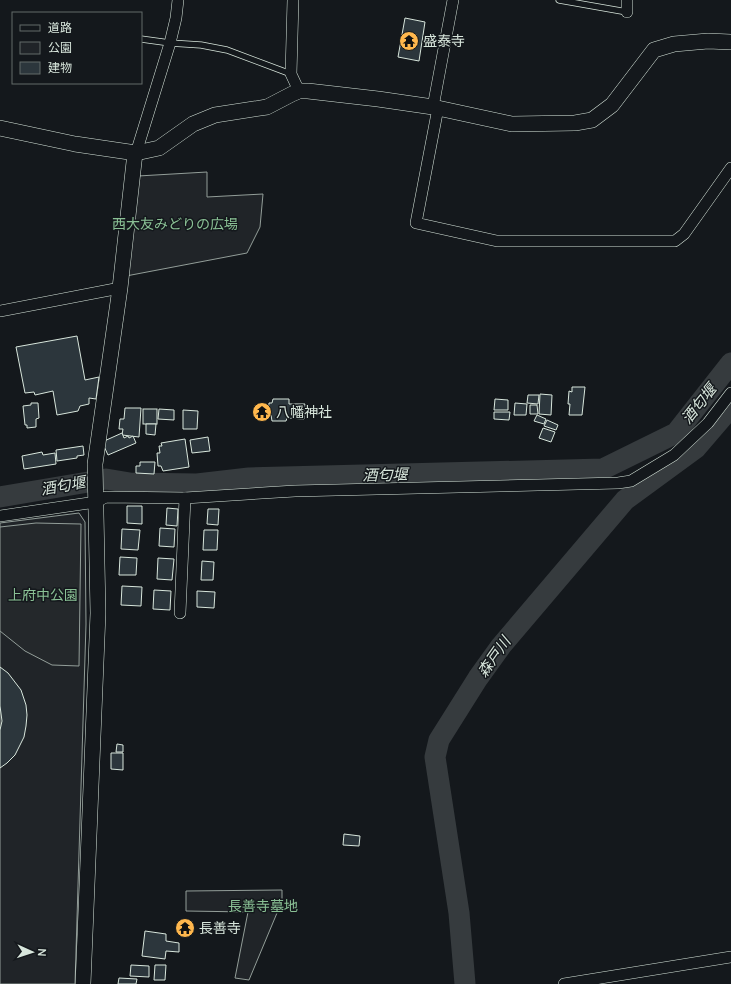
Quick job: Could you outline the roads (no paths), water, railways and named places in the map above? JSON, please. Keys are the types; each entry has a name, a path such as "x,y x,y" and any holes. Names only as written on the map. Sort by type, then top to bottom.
{"street":[{"path":"82,984 98,613 95,464 120,288 136,153 170,43 176,18 178,0"},
{"path":"293,0 290,74 299,91"},
{"path":"452,0 436,108 416,223 497,241 675,241 684,234 731,168"},
{"path":"627,0 627,12"},
{"path":"0,128 75,144 136,153 159,148 193,124 215,115 267,107 299,91 378,99 436,108 512,124 575,123 592,120 612,105 654,50 674,44 708,41 731,42"},
{"path":"0,311 120,288"},
{"path":"0,516 96,502 106,496 185,498 295,491 618,483 631,481 674,455 708,423 731,393"},
{"path":"180,613 185,498"},
{"path":"564,984 731,957"}],"lane":[{"path":"559,0 627,12"},
{"path":"142,39 201,45 227,50 290,74"}],"waterway":[{"name":"酒匂堰","path":"0,497 106,479 130,483 197,484 249,478 603,469 676,433 731,363"},
{"name":"森戸川","path":"465,984 459,913 435,757 439,740 478,678 501,646 625,500 696,448 731,407"}],"place":[{"name":"盛泰寺","path":"409,41"},
{"name":"八幡神社","path":"262,412"},
{"name":"長善寺","path":"185,928"}],"park label":[{"name":"西大友みどりの広場","path":"175,224"},
{"name":"上府中公園","path":"43,595"},
{"name":"長善寺墓地","path":"263,906"}]}
